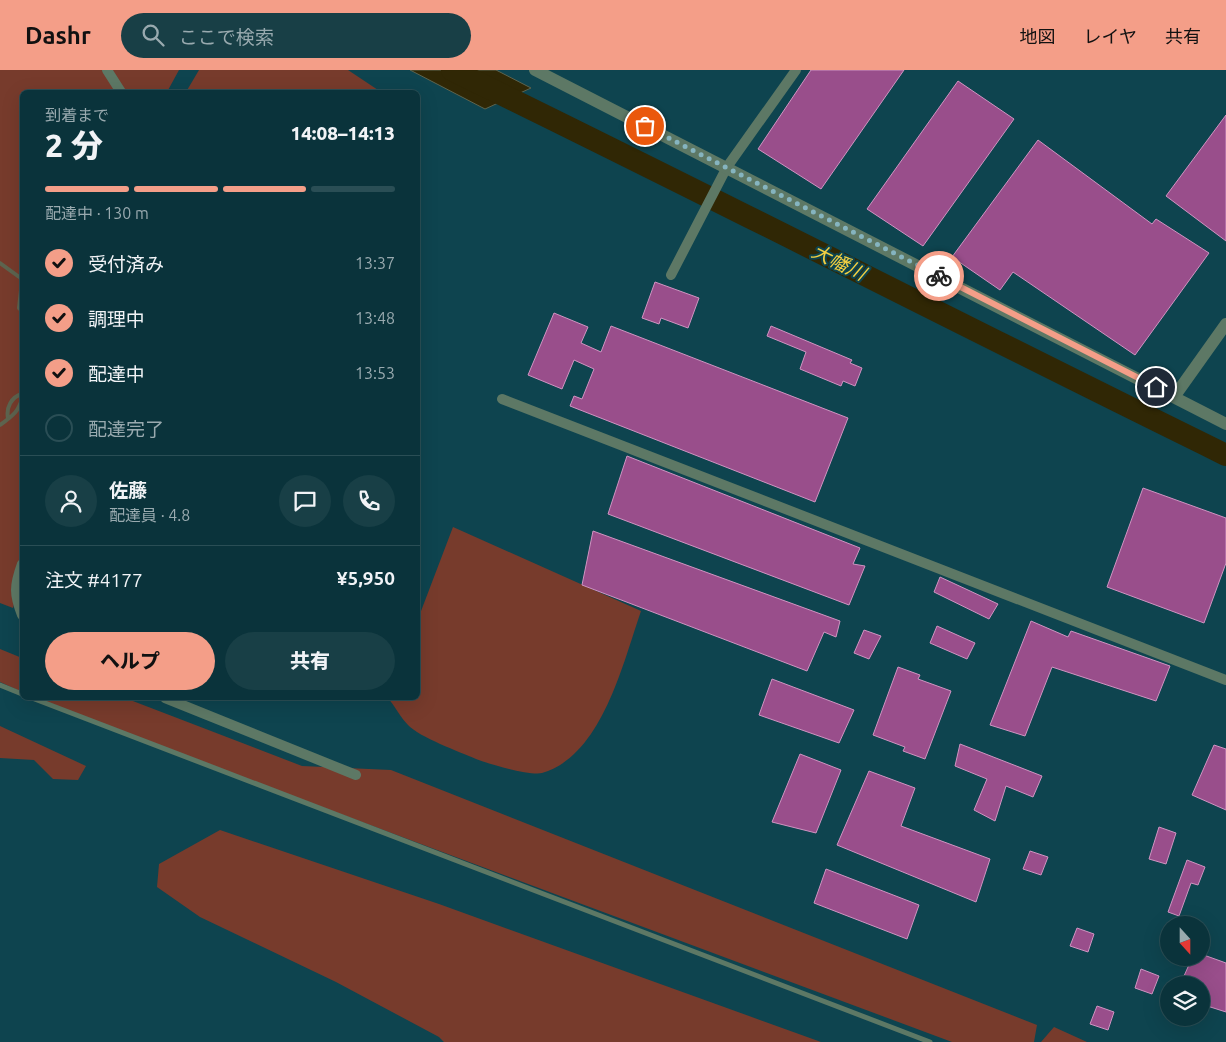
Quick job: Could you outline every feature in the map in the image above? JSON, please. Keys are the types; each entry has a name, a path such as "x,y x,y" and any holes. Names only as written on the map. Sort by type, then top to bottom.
{"street":[{"path":"107,70 120,90"},
{"path":"535,70 1226,424"},
{"path":"671,275 727,167 796,70"},
{"path":"1174,396 1226,324"},
{"path":"502,399 1226,680"},
{"path":"20,570 15,595 20,609"},
{"path":"170,700 356,775"}],"lane":[{"path":"0,685 20,693"},
{"path":"37,700 930,1042"}],"shaded area":[{"path":"0,70 179,70 168,90 20,90 20,584 13,608 0,603"},
{"path":"199,70 348,70 378,90 187,90"},
{"path":"410,70 496,70 531,88 485,109"},
{"path":"453,527 641,611 618,681 595,728 580,748 563,763 542,773 519,771 476,759 413,730 402,719 389,700 420,700 420,614"},
{"path":"0,649 20,657 20,691 0,682"},
{"path":"41,700 130,700 302,766 391,770 1037,1025 1034,1042 952,1042 198,761"},
{"path":"0,726 86,766 78,780 53,779 34,760 0,758"},
{"path":"220,830 439,904 821,1042 444,1042 439,1037 336,982 200,917 157,887 159,864"},
{"path":"1054,1027 1087,1042 1041,1042"}],"building":[{"path":"811,70 904,70 821,189 758,149"},
{"path":"958,81 1014,119 923,246 867,209"},
{"path":"1226,115 1226,241 1166,196"},
{"path":"1038,140 1152,224 1156,219 1209,253 1135,355 1013,272 1000,290 952,257"},
{"path":"655,282 699,298 688,328 661,318 659,324 642,318"},
{"path":"554,313 588,327 581,343 601,352 611,326 848,418 815,502 570,406 574,396 582,399 594,369 574,360 562,389 528,375"},
{"path":"771,326 852,360 850,363 862,368 855,386 843,381 841,386 800,369 806,352 767,336"},
{"path":"627,456 860,548 853,564 865,566 849,605 608,514"},
{"path":"1143,488 1226,518 1226,563 1204,623 1107,587"},
{"path":"593,531 840,621 836,637 824,632 807,671 582,585"},
{"path":"940,577 998,604 989,619 934,592"},
{"path":"1031,621 1068,637 1071,631 1170,666 1156,701 1052,667 1025,736 990,725"},
{"path":"937,626 975,643 967,659 930,643"},
{"path":"864,630 881,636 869,659 854,653"},
{"path":"898,667 920,675 918,679 951,691 925,759 903,751 905,747 873,735"},
{"path":"772,679 854,710 839,743 759,715"},
{"path":"960,744 1042,776 1033,797 1006,786 995,821 974,810 987,779 955,766"},
{"path":"1214,745 1226,749 1226,810 1192,795"},
{"path":"800,754 841,770 816,833 772,822"},
{"path":"869,771 915,788 901,826 990,859 976,902 837,845"},
{"path":"1159,827 1176,833 1166,864 1149,859"},
{"path":"1030,851 1048,857 1041,875 1023,869"},
{"path":"1187,860 1205,867 1198,885 1191,883 1179,916 1168,912"},
{"path":"826,869 919,905 907,939 814,903"},
{"path":"1077,928 1094,934 1088,952 1070,946"},
{"path":"1210,957 1226,963 1226,1012 1210,1007 1210,976 1184,976 1188,966 1210,966"},
{"path":"1141,969 1159,976 1152,994 1135,988"},
{"path":"1097,1006 1114,1012 1108,1030 1090,1024"}],"waterway":[{"name":"大幡川","path":"452,70 1226,455"},
{"path":"0,263 20,278"},
{"path":"20,299 20,309"},
{"path":"8,418 10,403 20,394"},
{"path":"0,425 11,417 20,405"}],"way so far":[{"path":"645,126 939,276"}],"route":[{"path":"939,276 1156,387"}]}
